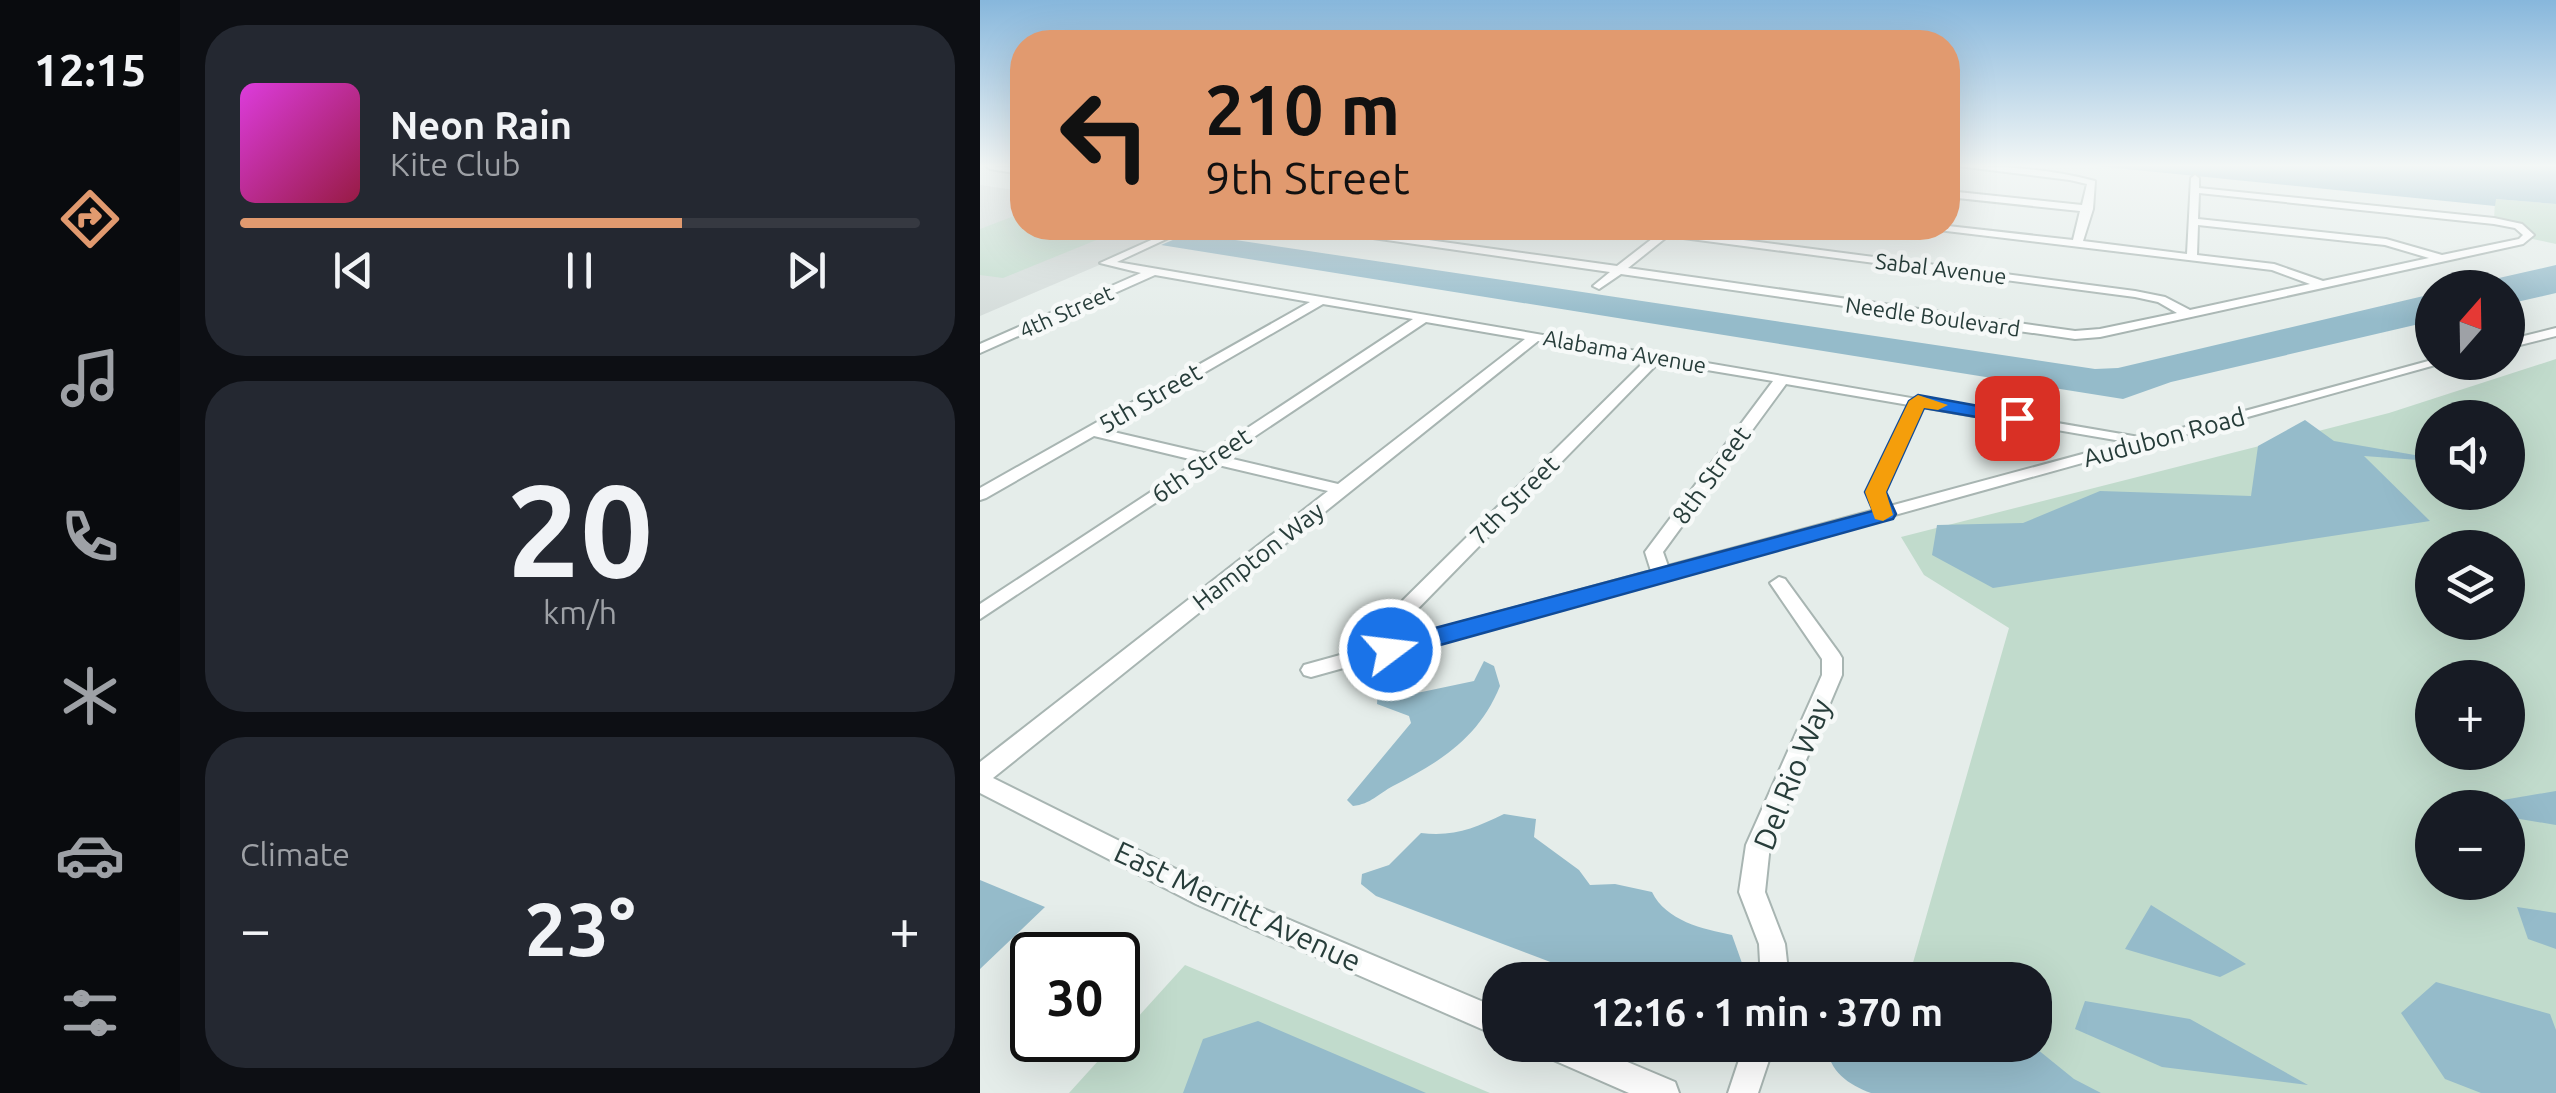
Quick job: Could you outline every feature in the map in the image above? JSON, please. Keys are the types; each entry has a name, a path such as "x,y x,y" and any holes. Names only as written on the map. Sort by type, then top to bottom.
{"street":[{"path":"2078,244 2086,217"},
{"name":"Needle Boulevard","path":"1408,240 2075,336 2523,241 2529,235 2526,230 2464,217"},
{"path":"2192,257 2193,221 2386,242 2440,258"},
{"path":"1960,230 2274,267 2320,284"},
{"name":"Alabama Avenue","path":"1159,240 1106,263 2145,441"},
{"path":"1599,286 1656,240"},
{"name":"Sabal Avenue","path":"1742,240 2135,294 2161,300 2188,314"},
{"name":"4th Street","path":"980,349 1152,272"},
{"name":"5th Street","path":"980,495 1320,300"},
{"name":"6th Street","path":"980,613 1423,318"},
{"path":"2525,340 2556,332"},
{"name":"Hampton Way","path":"980,779 1536,336"},
{"name":"7th Street","path":"1390,650 1390,625 1656,357"},
{"name":"Audubon Road","path":"1311,670 2415,369"},
{"name":"8th Street","path":"1662,576 1654,552 1783,378"},
{"path":"1885,514 1876,492 1918,401"},
{"path":"1092,431 1343,490"},
{"name":"Del Rio Way","path":"1774,962 1772,944 1752,892 1758,845 1832,674 1832,658 1779,582"},
{"name":"East Merritt Avenue","path":"980,779 1205,896 1482,1015"},
{"path":"1592,1062 1664,1093"},
{"path":"1742,1093 1753,1062"}],"shaded area":[{"path":"980,217 1010,217 1010,240 1158,240 980,316"}],"green space":[{"path":"2494,217 2556,217 2556,244 2528,238 2526,231 2494,221"},
{"path":"1010,218 1010,240 1096,240 1003,278 980,275 980,229"},
{"path":"2556,359 2556,1093 2069,1093 1982,1062 2052,1062 2052,962 1913,962 2009,628 1924,575 1901,537 2415,405 2415,510 2525,510 2525,400 2429,400 2491,380 2525,380 2525,369"},
{"path":"1185,965 1490,1093 1069,1093 1097,1062 1140,1062 1140,1015"}],"water":[{"path":"1173,240 1236,240 2095,369 2118,368 2415,298 2415,325 2171,382 2123,399 1161,245"},
{"path":"2556,265 2556,293 2525,300 2525,272"},
{"path":"2305,420 2334,441 2415,455 2415,460 2364,456 2430,521 1993,588 1932,555 1937,525 2023,523 2100,491 2251,496 2258,446"},
{"path":"1484,661 1494,666 1500,686 1469,734 1427,768 1370,801 1353,806 1347,800 1411,723 1409,716 1377,704 1378,690 1397,686 1417,693 1474,681"},
{"path":"2556,791 2556,825 2525,820 2525,796"},
{"path":"1504,814 1536,819 1534,837 1579,870 1590,885 1615,884 1652,892 1676,917 1732,935 1742,962 1550,962 1376,896 1361,884 1362,874 1389,865 1421,833 1444,834"},
{"path":"980,880 1045,907 1019,932 1010,932 1010,940 980,969"},
{"path":"2151,905 2246,964 2220,977 2125,949"},
{"path":"2517,907 2556,913 2556,949 2528,939"},
{"path":"2436,982 2550,1014 2556,1030 2556,1093 2481,1093 2445,1079 2401,1013"},
{"path":"2085,1001 2190,1019 2308,1085 2162,1067 2075,1029"},
{"path":"1258,1021 1426,1093 1183,1093 1203,1039"},
{"path":"2052,1061 2101,1093 1871,1093 1836,1070 1831,1062"}],"slow traffic":[{"path":"1883,515 1876,492 1918,401 1938,405"}],"route":[{"path":"1390,650 1885,514 1876,492 1918,401 2017,418"}]}
